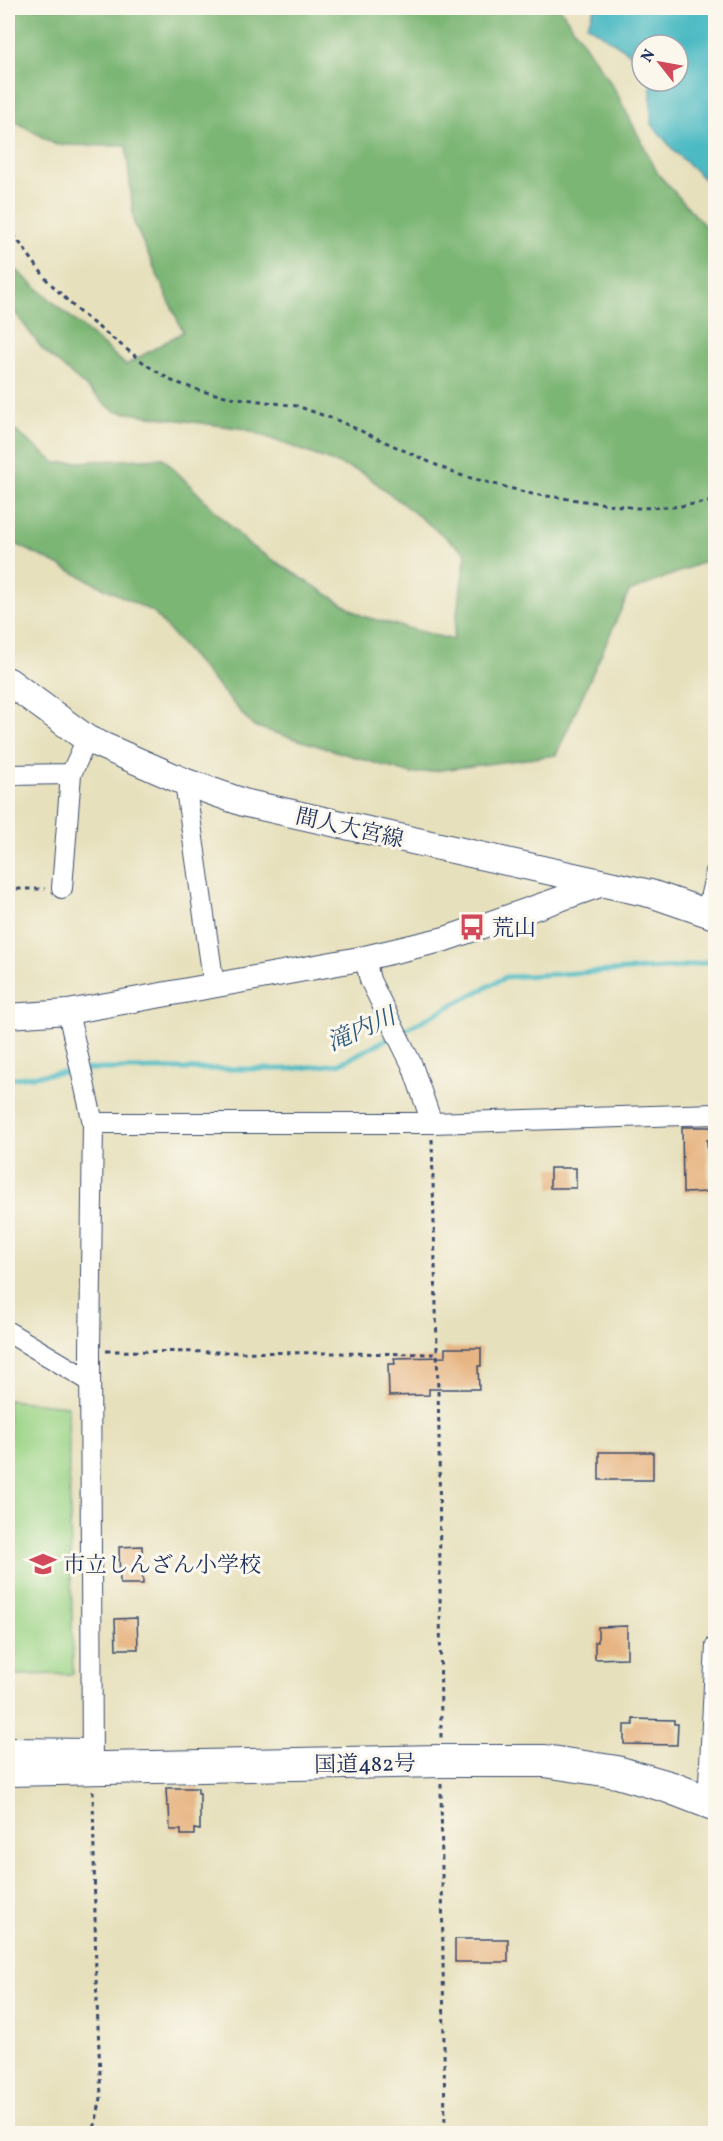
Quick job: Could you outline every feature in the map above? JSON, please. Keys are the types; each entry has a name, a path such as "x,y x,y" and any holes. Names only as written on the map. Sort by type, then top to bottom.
{"highway":[{"name":"国道482号","path":"8,1770 92,1759 555,1762 617,1772 669,1786 712,1803"}],"main road":[{"name":"間人大宮線","path":"8,681 87,739 185,782 245,803 652,894 711,914"}],"street":[{"path":"62,888 71,774 87,739"},
{"path":"8,775 71,774"},
{"path":"185,782 214,986"},
{"path":"711,914 716,872"},
{"path":"8,1016 68,1012 365,958 445,939 603,884"},
{"path":"365,958 370,980 412,1065 432,1123"},
{"path":"8,1748 92,1759 90,1351 93,1123 68,1012"},
{"path":"93,1123 432,1123 716,1114"},
{"path":"8,1332 90,1381"},
{"path":"712,1803 716,1646"}],"path":[{"path":"8,227 47,280 79,312 148,366 172,381 201,391 230,397 297,406 339,421 456,474 532,494 637,508 673,507 716,501"},
{"path":"8,889 62,888"},
{"path":"432,1123 437,1354 445,2133"},
{"path":"90,1351 437,1354"},
{"path":"92,1759 96,1978 101,2098 93,2133"}],"green space":[{"path":"8,8 560,8 614,88 658,174 715,237 716,476 707,482 715,501 716,557 629,592 556,755 411,774 253,726 153,612 8,540 8,425 56,463 163,458 249,545 362,616 453,640 466,553 363,473 245,429 114,411 43,350 8,303 8,263 126,365 183,332 134,223 126,146 56,145 8,117"},
{"name":"市立しんざん小学校","path":"8,1400 68,1406 73,1674 8,1675"}],"water":[{"path":"595,8 715,8 715,189 675,152 651,123 651,93 690,93 690,33 630,33 630,53 587,25"}],"building":[{"path":"682,1127 711,1127 712,1140 707,1140 709,1192 683,1193"},
{"path":"550,1168 576,1168 576,1188 550,1188"},
{"path":"445,1348 481,1348 481,1366 478,1366 479,1389 429,1389 429,1395 389,1396 388,1364 395,1364 394,1358 445,1357"},
{"path":"599,1452 653,1452 653,1480 599,1480"},
{"path":"142,1546 143,1584 120,1584 119,1547"},
{"path":"137,1618 138,1649 116,1649 115,1619"},
{"path":"627,1626 627,1658 595,1659 598,1627"},
{"path":"633,1719 674,1720 674,1724 678,1724 677,1745 624,1744 624,1725 633,1725"},
{"path":"166,1788 198,1788 200,1830 194,1829 194,1835 181,1835 181,1830 170,1830"},
{"path":"455,1939 508,1939 508,1962 455,1962"}],"waterway":[{"name":"滝内川","path":"8,1079 91,1069 289,1069 339,1064 506,977 680,967 708,962 716,957"}],"place":[{"name":"荒山","path":"472,927"},
{"name":"市立しんざん小学校","path":"43,1564"}]}
